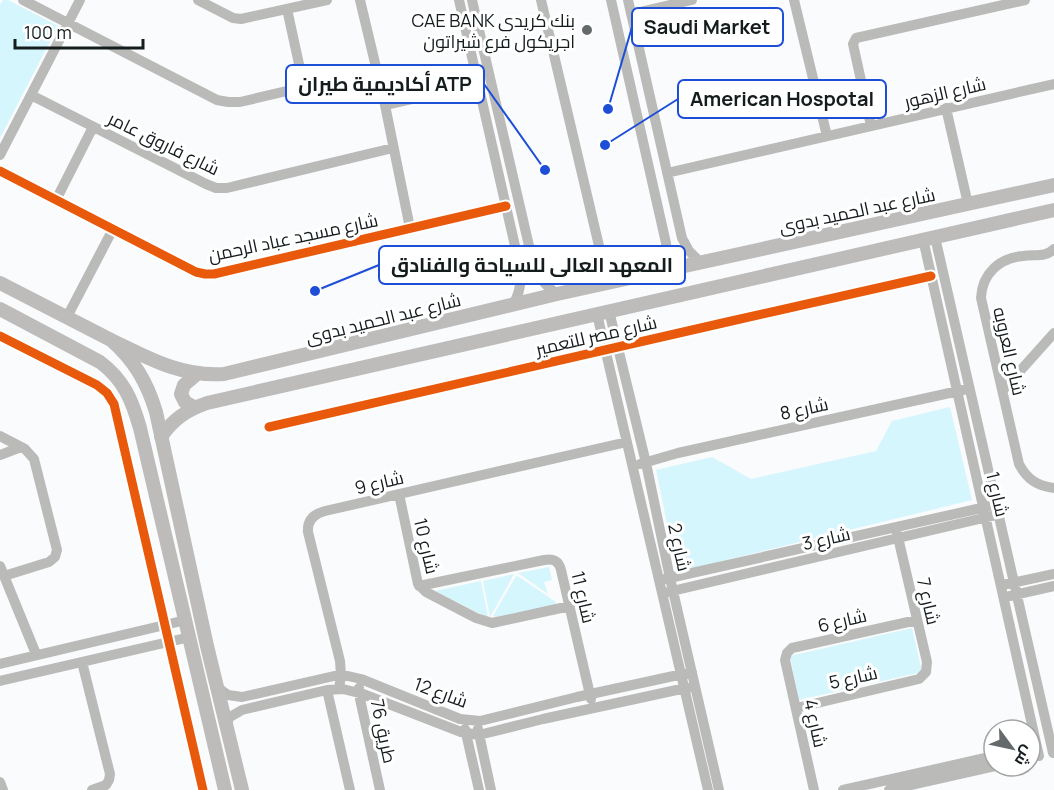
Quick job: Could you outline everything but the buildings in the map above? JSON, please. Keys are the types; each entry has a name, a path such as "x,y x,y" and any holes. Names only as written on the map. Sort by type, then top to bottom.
{"main road":[{"name":"شارع عبد الحميد بدوى","path":"0,283 111,340 162,363 197,374 224,374 557,294 1054,185"},
{"path":"161,436 178,417 194,407 218,400 929,238 1054,212"},
{"path":"0,309 100,362 114,374 128,392 140,428 225,790"},
{"name":"شارع عبد الحميد بدوى","path":"111,340 129,357 142,376 152,399 242,790"},
{"path":"194,407 183,400 181,394 184,386 197,374"}],"street":[{"path":"23,0 223,102 240,102 376,70"},
{"path":"0,155 80,0"},
{"path":"198,0 237,19 327,0"},
{"path":"360,0 385,105 410,228"},
{"path":"459,0 521,275 520,291 513,305"},
{"path":"472,0 536,271 543,283 557,294"},
{"path":"541,0 608,284"},
{"path":"611,0 667,250 664,272"},
{"path":"627,0 685,244 701,263"},
{"path":"631,14 692,0"},
{"path":"794,0 827,136"},
{"path":"871,126 853,44 856,38 1025,0"},
{"path":"287,9 304,87"},
{"path":"385,105 478,84"},
{"name":"شارع الزهور","path":"667,173 1054,84"},
{"name":"شارع فاروق عامر","path":"31,95 206,184 221,188 393,148"},
{"path":"946,108 968,204"},
{"path":"56,200 93,127"},
{"name":"شارع مسجد عباد الرحمن","path":"0,171 196,272 209,274 506,206"},
{"path":"67,317 114,230"},
{"name":"شارع 1","path":"929,238 931,276 1002,586 1027,718"},
{"name":"شارع 1","path":"929,238 970,388 1053,748"},
{"path":"667,250 685,244"},
{"name":"شارع العروبه","path":"1054,249 1046,255 1023,256 1006,260 992,269 983,282 981,298 1019,464 1029,479 1037,484 1054,488"},
{"path":"521,275 531,276 536,271"},
{"name":"شارع مصر للتعمير","path":"269,427 931,276"},
{"name":"شارع 2","path":"603,312 617,347 646,463 665,579"},
{"name":"شارع 2","path":"603,312 606,350 627,442 665,579 686,673 719,790"},
{"path":"1003,390 1054,333"},
{"path":"0,336 97,386 111,398 116,410 203,790"},
{"name":"شارع 8","path":"633,466 678,453 970,388"},
{"path":"0,436 32,455 57,546 57,553 46,564 2,571 36,654"},
{"name":"شارع 9","path":"339,689 340,661 308,536 308,524 312,517 321,512 627,442"},
{"path":"0,454 21,447"},
{"name":"شارع 10","path":"399,494 419,586 426,592 476,618 492,623 570,606"},
{"name":"شارع 3","path":"665,579 997,509"},
{"name":"شارع 3","path":"668,592 896,532"},
{"name":"شارع 7","path":"896,532 927,666 926,672 919,679"},
{"name":"شارع 11","path":"419,586 550,559 555,561 560,567 593,708"},
{"path":"1002,586 1054,574"},
{"path":"1004,598 1054,586"},
{"path":"0,664 186,620"},
{"name":"شارع 6","path":"786,664 785,657 792,648 917,620"},
{"path":"0,681 190,637"},
{"path":"82,662 110,774 106,785 92,790"},
{"name":"شارع 4","path":"786,664 814,790"},
{"name":"شارع 12","path":"217,687 228,695 242,697 341,675 361,679 463,720 476,721 494,719 539,706 686,673"},
{"name":"طريق 76","path":"361,679 359,692 380,790"},
{"name":"شارع 5","path":"796,708 919,679"},
{"name":"شارع 2","path":"690,688 708,790"},
{"name":"شارع 12","path":"226,724 230,717 242,710 339,689 359,692 466,734 479,735 690,688"},
{"path":"327,690 350,790"},
{"path":"363,714 381,701"},
{"path":"463,720 479,790"},
{"path":"476,721 491,790"},
{"path":"843,790 982,759"},
{"path":"889,790 982,769"},
{"path":"0,783 3,790"}],"shaded area":[{"path":"3,0 8,0 58,26 0,138 0,5"},
{"path":"950,407 972,500 677,572 656,470 712,457 751,479 876,451 892,421"},
{"path":"549,567 552,580 544,582 548,594 518,573"},
{"path":"514,574 490,617 483,581"},
{"path":"516,576 556,602 556,605 493,616"},
{"path":"481,581 488,618 435,591"},
{"path":"912,628 922,672 799,700 790,656"}],"cycle path":[{"path":"0,171 196,272 205,274 214,274 506,206"},
{"path":"269,427 931,276"},
{"path":"0,336 97,385 107,393 114,404 203,790"}],"place":[{"name":"CAE BANK بنك كريدي اجريكول فرع شيراتون","path":"587,30"},
{"name":"Saudi Market","path":"608,109"},
{"name":"American Hospotal","path":"605,145"},
{"name":"أكاديمية طيران ATP","path":"545,170"},
{"name":"المعهد العالى للسياحة والفنادق","path":"315,291"}]}
